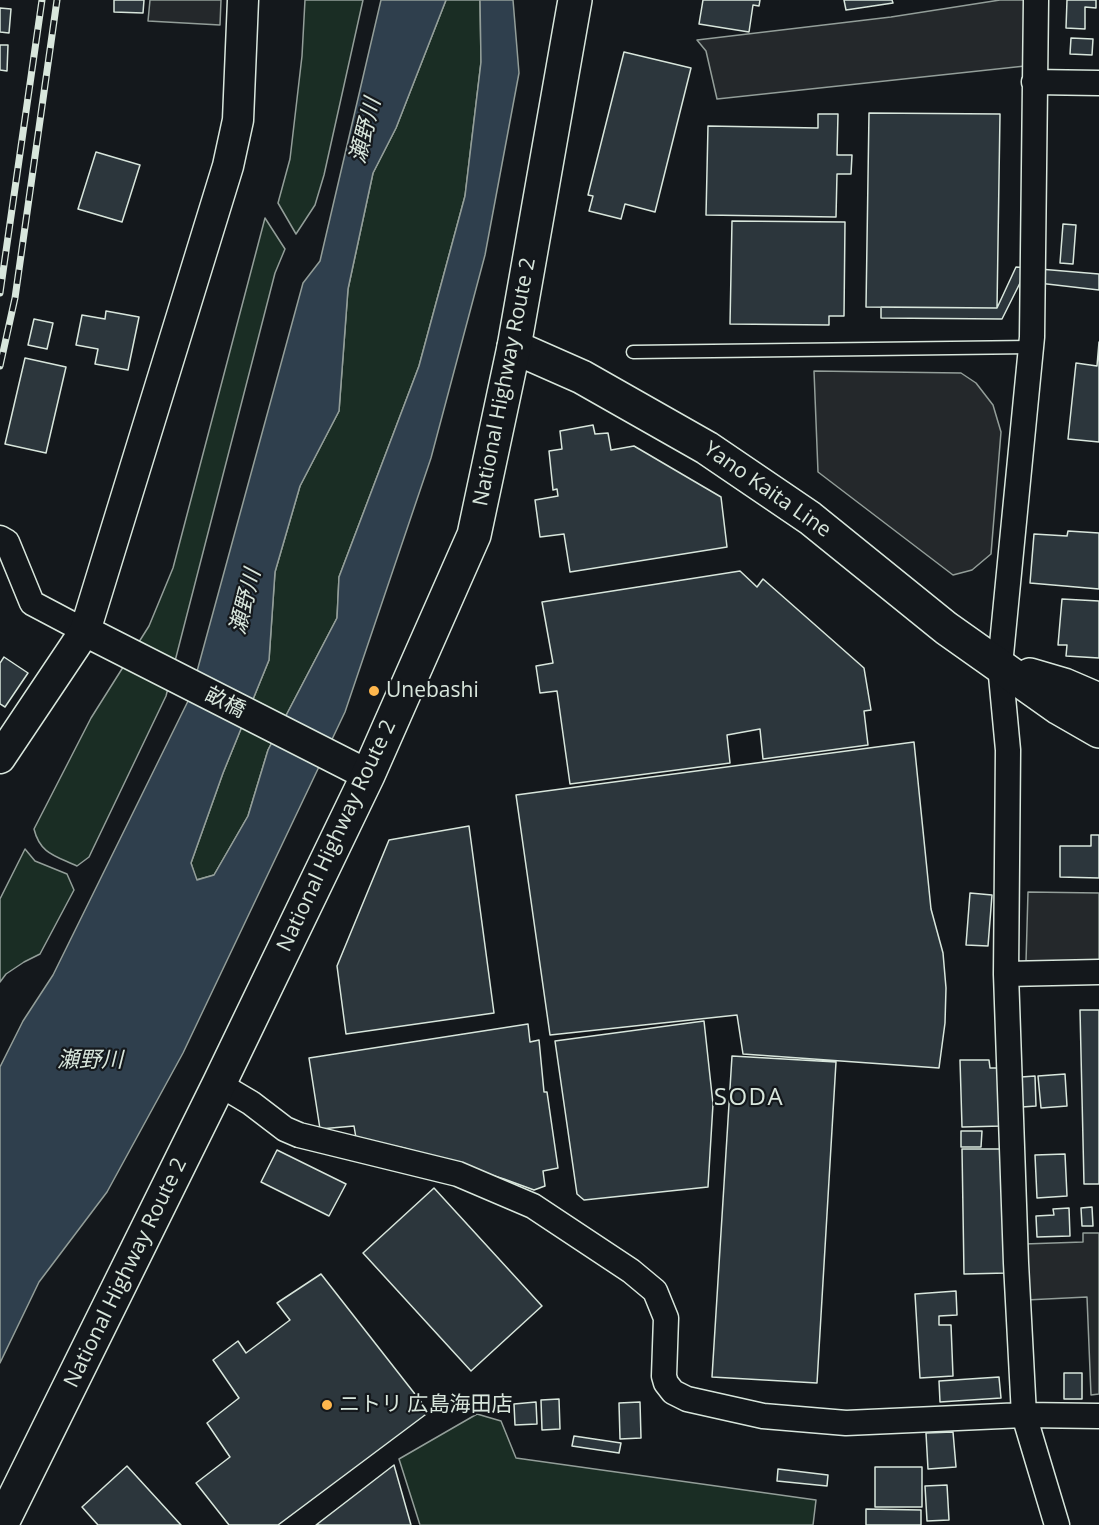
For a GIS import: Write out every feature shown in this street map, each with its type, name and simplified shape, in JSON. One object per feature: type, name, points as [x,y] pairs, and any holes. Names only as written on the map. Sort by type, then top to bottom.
[{"type":"main road","name":"National Highway Route 2","points":[[1,1525],[219,1084],[368,775],[474,535],[514,347],[575,0]]},
{"type":"main road","name":"Yano Kaita Line","points":[[514,347],[582,377],[707,448],[810,518],[946,628],[1059,708],[1099,731]]},
{"type":"main road","name":"Yano Kaita Line","points":[[1000,665],[1064,685],[1099,700]]},
{"type":"street","points":[[0,758],[85,631],[228,166],[237,120],[243,0]]},
{"type":"street","points":[[1036,0],[1031,347],[1000,665],[1008,750],[1006,974],[1024,1415],[1057,1525]]},
{"type":"street","points":[[1034,82],[1099,83]]},
{"type":"street","points":[[0,538],[7,542],[32,603],[85,631]]},
{"type":"street","name":"畝橋","points":[[85,631],[118,650],[368,775]]},
{"type":"street","points":[[1006,974],[1099,972]]},
{"type":"street","points":[[219,1084],[251,1103],[285,1129],[299,1135],[458,1173],[533,1206],[631,1271],[655,1291],[666,1318],[664,1376],[666,1383],[673,1392],[687,1399],[763,1416],[846,1423],[1024,1415],[1099,1416]]},
{"type":"lane","points":[[633,352],[1031,347]]},
{"type":"green space","points":[[305,0],[363,0],[324,175],[315,205],[296,234],[278,203],[290,159],[302,56]]},
{"type":"green space","points":[[446,0],[480,0],[481,62],[465,196],[419,366],[339,577],[337,618],[268,750],[248,816],[214,875],[196,880],[191,863],[223,773],[269,660],[275,572],[300,486],[339,411],[348,289],[373,173],[396,128]]},
{"type":"green space","points":[[265,218],[285,249],[275,273],[166,696],[89,857],[77,866],[45,849],[40,844],[34,829],[91,718],[149,626],[173,568]]},
{"type":"green space","points":[[25,849],[35,861],[67,874],[74,890],[40,954],[6,974],[0,982],[0,899]]},
{"type":"green space","points":[[477,1414],[501,1421],[516,1458],[816,1500],[813,1525],[420,1525],[399,1459]]},
{"type":"shaded area","points":[[150,0],[221,0],[220,25],[148,21]]},
{"type":"shaded area","points":[[1000,0],[1026,0],[1025,66],[717,99],[706,51],[697,40],[891,17]]},
{"type":"shaded area","points":[[814,371],[961,373],[976,383],[993,405],[1001,432],[991,554],[972,570],[953,575],[818,472]]},
{"type":"shaded area","points":[[1028,892],[1099,893],[1099,960],[1026,962]]},
{"type":"shaded area","points":[[1083,1233],[1099,1233],[1099,1394],[1091,1395],[1087,1297],[1026,1300],[1024,1244],[1083,1242]]},
{"type":"water","name":"瀬野川","points":[[381,0],[446,0],[396,128],[373,173],[348,289],[339,411],[300,486],[275,572],[269,660],[223,773],[191,863],[197,880],[214,875],[248,816],[268,750],[337,618],[339,577],[419,366],[465,196],[481,62],[480,0],[513,0],[519,73],[485,255],[431,458],[345,712],[183,1053],[107,1192],[39,1282],[0,1363],[0,1067],[23,1021],[53,975],[190,697],[303,283],[320,261]]},
{"type":"building","points":[[114,0],[144,0],[143,13],[114,12]]},
{"type":"building","points":[[703,0],[760,0],[759,6],[753,5],[749,32],[699,24]]},
{"type":"building","points":[[844,0],[892,0],[893,3],[846,10]]},
{"type":"building","points":[[1067,0],[1096,0],[1096,8],[1085,7],[1085,29],[1066,28]]},
{"type":"building","points":[[0,8],[11,9],[9,33],[0,32]]},
{"type":"building","points":[[1071,38],[1093,39],[1092,55],[1070,54]]},
{"type":"building","points":[[0,45],[8,45],[7,71],[0,70]]},
{"type":"building","points":[[624,52],[691,68],[655,212],[625,204],[621,219],[589,211],[593,196],[588,195]]},
{"type":"building","points":[[869,113],[1000,114],[997,308],[866,307]]},
{"type":"building","points":[[818,114],[838,114],[837,155],[852,155],[851,174],[837,174],[836,217],[706,215],[708,126],[818,128]]},
{"type":"building","points":[[96,152],[140,165],[122,222],[78,209]]},
{"type":"building","points":[[732,221],[845,222],[844,316],[829,316],[829,325],[730,324]]},
{"type":"building","points":[[1063,224],[1076,225],[1073,264],[1060,263]]},
{"type":"building","points":[[1016,267],[1099,274],[1099,290],[1021,281],[1002,319],[881,318],[881,307],[997,308]]},
{"type":"building","points":[[106,311],[139,317],[128,370],[95,364],[98,349],[76,345],[82,315],[105,319]]},
{"type":"building","points":[[34,319],[53,323],[47,349],[28,345]]},
{"type":"building","points":[[1099,342],[1099,442],[1068,439],[1076,363],[1097,366]]},
{"type":"building","points":[[25,358],[66,367],[46,453],[5,444]]},
{"type":"building","points":[[593,425],[595,434],[608,433],[611,450],[634,446],[721,497],[727,547],[570,572],[564,534],[540,537],[535,500],[558,496],[557,489],[553,490],[549,451],[562,449],[560,431]]},
{"type":"building","points":[[1068,531],[1099,533],[1099,589],[1030,583],[1034,534],[1067,536]]},
{"type":"building","points":[[740,571],[757,587],[763,579],[864,668],[871,710],[864,711],[868,745],[763,759],[760,729],[727,735],[730,763],[570,784],[557,691],[540,693],[536,666],[553,663],[542,602]]},
{"type":"building","points":[[1062,599],[1099,601],[1099,658],[1066,656],[1067,645],[1058,645]]},
{"type":"building","points":[[4,657],[28,673],[5,707],[0,704],[0,663]]},
{"type":"building","points":[[914,742],[931,909],[943,953],[946,988],[945,1023],[939,1068],[743,1054],[737,1015],[550,1035],[516,795]]},
{"type":"building","points":[[469,826],[494,1013],[346,1034],[337,966],[389,840]]},
{"type":"building","points":[[1091,835],[1099,835],[1099,878],[1060,877],[1060,846],[1091,846]]},
{"type":"building","points":[[970,893],[992,895],[988,946],[966,945]]},
{"type":"building","points":[[1080,1010],[1099,1010],[1099,1184],[1084,1184]]},
{"type":"building","points":[[704,1021],[713,1104],[708,1187],[584,1200],[577,1194],[555,1041]]},
{"type":"building","points":[[528,1024],[530,1042],[539,1040],[544,1092],[547,1092],[558,1168],[543,1171],[545,1186],[534,1190],[404,1148],[356,1138],[354,1126],[320,1129],[309,1058]]},
{"type":"building","points":[[732,1056],[836,1062],[817,1383],[712,1377]]},
{"type":"building","points":[[960,1060],[989,1060],[990,1068],[1001,1068],[1002,1126],[962,1127]]},
{"type":"building","points":[[1065,1074],[1067,1106],[1041,1108],[1038,1076]]},
{"type":"building","points":[[1035,1076],[1036,1106],[1022,1107],[1021,1077]]},
{"type":"building","points":[[961,1131],[982,1131],[981,1147],[961,1147]]},
{"type":"building","points":[[962,1149],[1005,1149],[1007,1273],[964,1274]]},
{"type":"building","points":[[277,1150],[346,1184],[329,1216],[261,1182]]},
{"type":"building","points":[[1065,1154],[1067,1196],[1037,1198],[1035,1155]]},
{"type":"building","points":[[434,1188],[542,1306],[471,1371],[363,1253]]},
{"type":"building","points":[[1092,1207],[1093,1226],[1082,1226],[1081,1208]]},
{"type":"building","points":[[1069,1208],[1070,1236],[1037,1237],[1036,1216],[1054,1215],[1053,1209]]},
{"type":"building","name":"ニトリ 広島海田店","points":[[321,1274],[429,1412],[278,1525],[229,1525],[196,1483],[230,1457],[207,1423],[239,1398],[213,1360],[238,1341],[246,1353],[290,1320],[277,1303]]},
{"type":"building","points":[[956,1291],[957,1315],[939,1316],[939,1325],[951,1325],[953,1376],[920,1378],[915,1294]]},
{"type":"building","points":[[1064,1373],[1082,1373],[1082,1399],[1064,1399]]},
{"type":"building","points":[[999,1377],[1001,1398],[940,1402],[939,1381]]},
{"type":"building","points":[[559,1399],[560,1429],[542,1430],[541,1400]]},
{"type":"building","points":[[536,1402],[537,1424],[515,1425],[514,1404]]},
{"type":"building","points":[[640,1402],[641,1438],[620,1439],[619,1403]]},
{"type":"building","points":[[953,1432],[956,1467],[928,1469],[926,1433]]},
{"type":"building","points":[[574,1436],[621,1443],[619,1453],[572,1446]]},
{"type":"building","points":[[394,1465],[411,1525],[316,1525]]},
{"type":"building","points":[[127,1466],[181,1525],[98,1525],[82,1507]]},
{"type":"building","points":[[875,1467],[922,1467],[922,1507],[875,1507]]},
{"type":"building","points":[[778,1469],[828,1475],[827,1486],[777,1481]]},
{"type":"building","points":[[947,1485],[949,1520],[927,1521],[925,1486]]},
{"type":"building","points":[[866,1509],[921,1510],[921,1525],[866,1525]]},
{"type":"railway","points":[[0,293],[42,0]]},
{"type":"railway","points":[[0,366],[15,298],[57,0]]},
{"type":"place","name":"Unebashi","points":[[374,691]]},
{"type":"place","name":"ニトリ 広島海田店","points":[[327,1405]]},
{"type":"district","name":"SODA","points":[[749,1098]]}]
